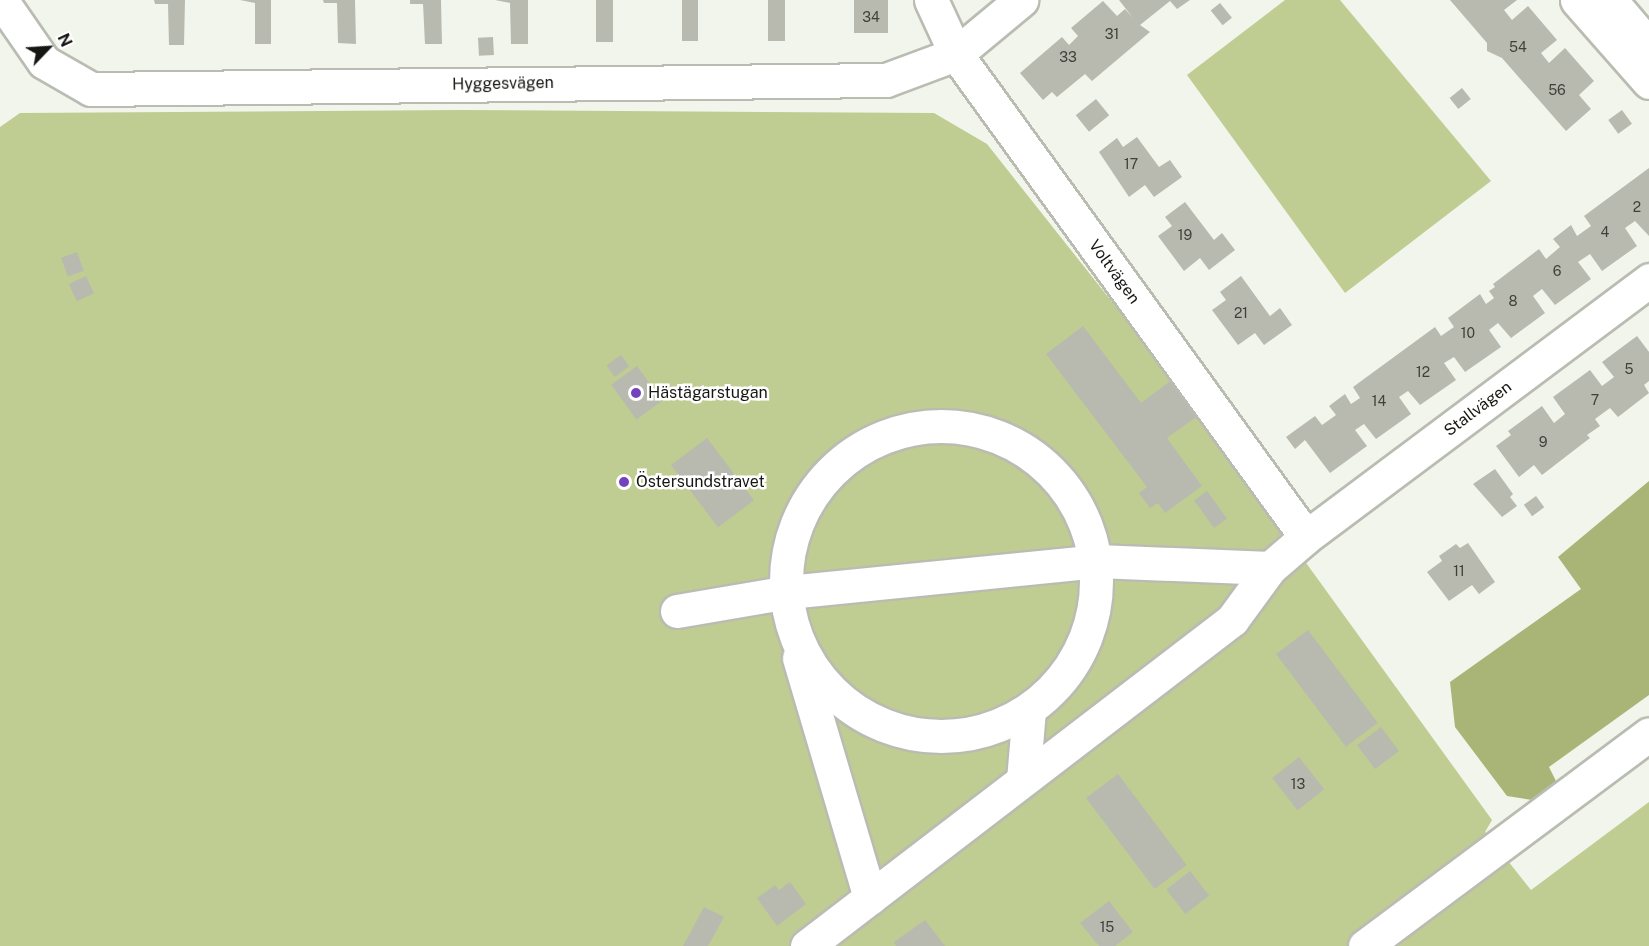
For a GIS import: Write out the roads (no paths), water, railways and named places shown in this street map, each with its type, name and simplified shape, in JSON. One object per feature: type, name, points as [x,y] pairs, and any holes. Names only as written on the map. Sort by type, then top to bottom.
[{"type":"street","name":"Hyggesvägen","points":[[1,0],[44,62],[91,89],[885,80],[956,54],[1021,0]]},
{"type":"street","name":"Voltvägen","points":[[931,0],[956,54],[1306,537]]},
{"type":"street","points":[[1577,0],[1649,82]]},
{"type":"street","points":[[1610,0],[1649,46]]},
{"type":"street","name":"Stallvägen","points":[[807,946],[1232,620],[1270,568],[1306,537],[1649,280]]},
{"type":"street","points":[[795,644],[833,691],[874,723],[926,737],[980,733],[1029,710],[1066,674],[1090,628],[1097,561],[1087,527],[1063,483],[1025,450],[980,429],[930,424],[881,436],[838,461],[806,500],[787,546],[788,592],[795,644],[870,898]]},
{"type":"street","points":[[677,611],[788,592],[1097,561],[1270,568]]},
{"type":"street","points":[[1023,780],[1029,710]]},
{"type":"street","points":[[1365,946],[1649,734]]},
{"type":"place","name":"Hästägarstugan","points":[[636,393]]},
{"type":"place","name":"Östersundstravet","points":[[624,482]]}]
